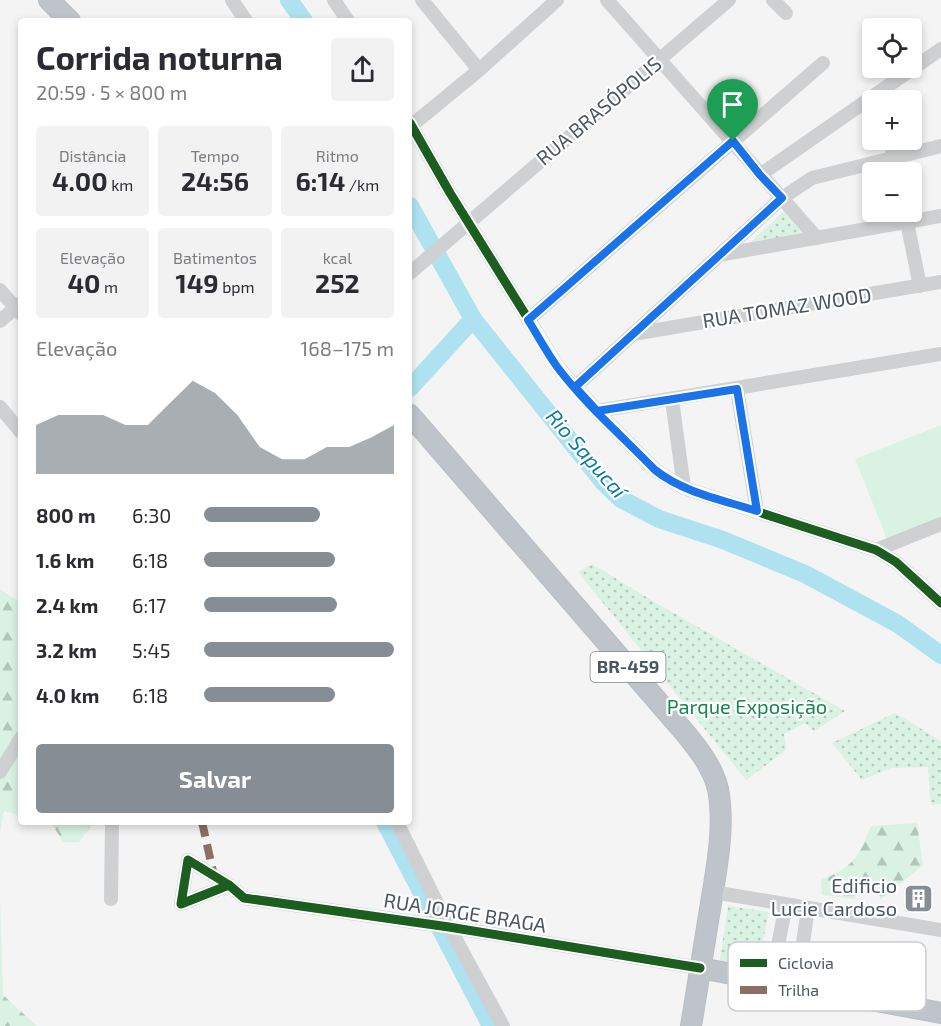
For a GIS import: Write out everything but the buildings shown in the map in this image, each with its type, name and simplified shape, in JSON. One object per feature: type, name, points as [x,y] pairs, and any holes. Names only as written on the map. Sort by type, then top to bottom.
[{"type":"highway","points":[[49,0],[67,18]]},
{"type":"highway","name":"BR-459","points":[[412,417],[701,754],[711,770],[720,806],[720,842],[691,1026]]},
{"type":"highway","name":"RUA JORGE BRAGA","points":[[700,968],[728,973]]},
{"type":"highway","name":"RUA JORGE BRAGA","points":[[926,1010],[941,1013]]},
{"type":"street","points":[[232,0],[244,18]]},
{"type":"street","points":[[334,0],[346,18]]},
{"type":"street","points":[[422,0],[479,70]]},
{"type":"street","points":[[607,0],[817,238]]},
{"type":"street","name":"RUA BRASÓPOLIS","points":[[412,271],[729,0]]},
{"type":"street","points":[[773,0],[786,13]]},
{"type":"street","points":[[412,122],[479,70],[547,3]]},
{"type":"street","points":[[890,90],[941,49]]},
{"type":"street","points":[[528,320],[823,63]]},
{"type":"street","points":[[760,175],[862,109]]},
{"type":"street","points":[[412,127],[558,367],[655,470],[684,488],[876,550],[896,562],[941,603]]},
{"type":"street","points":[[904,162],[941,146]]},
{"type":"street","points":[[575,387],[782,198],[812,178],[862,171]]},
{"type":"street","points":[[922,217],[941,216]]},
{"type":"street","points":[[723,254],[817,238],[886,222]]},
{"type":"street","points":[[908,222],[920,286]]},
{"type":"street","name":"RUA TOMAZ WOOD","points":[[633,334],[941,282]]},
{"type":"street","points":[[0,290],[18,307]]},
{"type":"street","points":[[0,321],[18,309]]},
{"type":"street","points":[[597,411],[941,354]]},
{"type":"street","points":[[737,389],[757,511]]},
{"type":"street","points":[[672,400],[684,488]]},
{"type":"street","points":[[0,407],[18,428]]},
{"type":"street","points":[[876,550],[941,524]]},
{"type":"street","points":[[0,772],[18,743]]},
{"type":"street","points":[[111,899],[112,825]]},
{"type":"street","points":[[398,825],[447,927],[502,1026]]},
{"type":"street","name":"RUA JORGE BRAGA","points":[[229,885],[244,898],[447,927],[700,968]]},
{"type":"street","points":[[713,892],[941,930]]},
{"type":"street","points":[[779,942],[786,905]]},
{"type":"street","points":[[803,942],[808,908]]},
{"type":"green space","points":[[785,210],[809,236],[745,247]]},
{"type":"green space","points":[[941,425],[941,518],[887,539],[855,459]]},
{"type":"green space","name":"Parque Exposição","points":[[592,564],[845,711],[814,731],[805,723],[784,734],[786,750],[746,780],[578,572]]},
{"type":"green space","points":[[0,589],[18,601],[18,815],[4,811],[0,832]]},
{"type":"green space","points":[[895,713],[941,741],[941,804],[931,805],[928,767],[891,768],[862,780],[832,743]]},
{"type":"green space","points":[[917,823],[923,865],[880,900],[879,886],[858,884],[855,899],[822,895],[821,880],[841,870],[854,860],[871,826]]},
{"type":"green space","points":[[53,825],[91,825],[79,842],[63,842]]},
{"type":"green space","points":[[0,896],[3,995],[37,1026],[0,1026]]},
{"type":"green space","points":[[728,906],[769,912],[763,942],[728,942],[728,966],[719,966]]},
{"type":"waterway","name":"Rio Sapucaí","points":[[289,0],[302,18]]},
{"type":"waterway","name":"Rio Sapucaí","points":[[412,210],[473,319],[604,483],[621,499],[659,519],[723,540],[805,574],[898,624],[941,655]]},
{"type":"waterway","points":[[412,386],[473,319]]},
{"type":"waterway","points":[[387,825],[491,1026]]},
{"type":"marked path","points":[[203,825],[214,876]]},
{"type":"cycle path","points":[[412,126],[450,193],[558,367],[655,470],[684,488],[876,550],[896,562],[941,603]]},
{"type":"cycle path","points":[[229,885],[181,904],[188,860],[229,885],[244,898],[449,927],[700,968]]},
{"type":"place","name":"Edificio Lucie Cardoso","points":[[918,898]]},
{"type":"route","points":[[733,141],[528,320],[558,367],[575,387],[597,411],[655,470],[684,488],[757,511],[737,389],[597,411],[575,387],[782,198],[733,141]]}]
